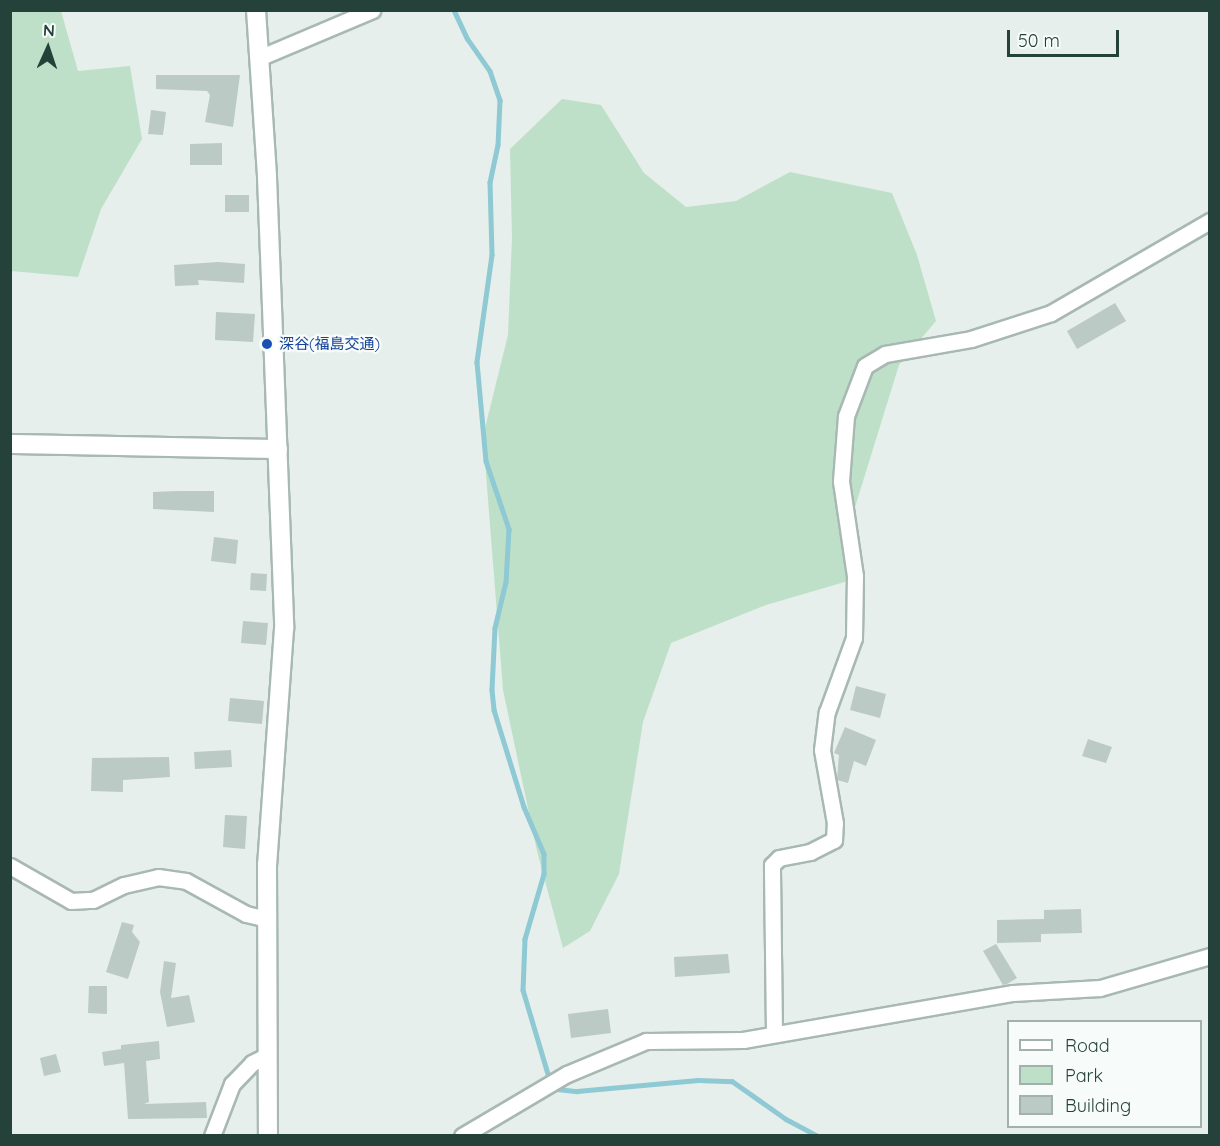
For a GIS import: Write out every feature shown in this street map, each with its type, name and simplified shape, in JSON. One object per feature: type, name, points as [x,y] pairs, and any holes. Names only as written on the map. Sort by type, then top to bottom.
[{"type":"street","points":[[256,10],[261,57],[284,629],[267,864],[268,1136]]},
{"type":"street","points":[[261,57],[372,10]]},
{"type":"street","points":[[774,1035],[772,865],[779,858],[810,852],[834,840],[835,823],[822,750],[827,712],[835,683],[849,657],[855,628],[855,576],[841,481],[846,416],[865,366],[885,354],[971,339],[1050,313],[1209,221]]},
{"type":"street","points":[[10,444],[278,449]]},
{"type":"street","points":[[10,866],[71,901],[93,900],[124,885],[158,878],[186,881],[246,914],[267,919]]},
{"type":"street","points":[[462,1136],[567,1074],[646,1041],[743,1040],[1013,993],[1100,988],[1209,956]]},
{"type":"street","points":[[212,1136],[232,1084],[252,1063],[268,1055]]},
{"type":"green space","points":[[10,11],[61,11],[78,71],[130,66],[142,139],[101,209],[78,277],[11,271]]},
{"type":"green space","points":[[562,99],[601,105],[644,173],[686,207],[736,201],[790,172],[892,193],[917,255],[936,321],[899,365],[851,520],[848,581],[766,605],[671,643],[643,722],[619,874],[590,931],[563,948],[537,851],[503,690],[483,436],[508,335],[512,237],[510,149]]},
{"type":"building","points":[[156,75],[240,75],[233,127],[205,122],[210,95],[207,91],[156,89]]},
{"type":"building","points":[[151,110],[166,112],[163,135],[148,134]]},
{"type":"building","points":[[222,143],[222,165],[190,165],[190,144]]},
{"type":"building","points":[[225,195],[249,195],[249,212],[225,212]]},
{"type":"building","points":[[218,262],[245,264],[244,283],[198,280],[199,285],[175,286],[174,265]]},
{"type":"building","points":[[1115,303],[1126,321],[1077,349],[1067,331]]},
{"type":"building","points":[[216,312],[255,314],[253,342],[215,340]]},
{"type":"building","points":[[214,491],[214,512],[153,509],[153,492]]},
{"type":"building","points":[[214,537],[238,540],[236,564],[211,561]]},
{"type":"building","points":[[251,573],[267,574],[266,591],[250,590]]},
{"type":"building","points":[[243,621],[268,623],[266,645],[241,643]]},
{"type":"building","points":[[856,686],[886,694],[880,718],[850,710]]},
{"type":"building","points":[[230,698],[264,701],[262,724],[228,721]]},
{"type":"building","points":[[845,727],[876,740],[866,766],[854,761],[848,783],[837,780],[839,755],[834,753]]},
{"type":"building","points":[[1088,739],[1112,747],[1106,763],[1082,756]]},
{"type":"building","points":[[231,750],[232,767],[195,769],[194,752]]},
{"type":"building","points":[[169,757],[170,777],[123,780],[123,792],[91,791],[92,758]]},
{"type":"building","points":[[225,815],[247,816],[245,849],[223,847]]},
{"type":"building","points":[[1081,909],[1082,933],[1041,934],[1041,942],[997,943],[997,920],[1044,919],[1044,910]]},
{"type":"building","points":[[122,922],[134,925],[132,932],[140,942],[128,979],[106,972]]},
{"type":"building","points":[[996,944],[1017,978],[1003,985],[983,951]]},
{"type":"building","points":[[728,954],[730,973],[675,977],[674,957]]},
{"type":"building","points":[[164,961],[176,963],[171,998],[189,995],[195,1022],[167,1027],[160,992]]},
{"type":"building","points":[[89,986],[107,986],[107,1014],[88,1013]]},
{"type":"building","points":[[608,1009],[611,1033],[571,1038],[568,1014]]},
{"type":"building","points":[[159,1041],[160,1059],[146,1061],[149,1102],[144,1104],[206,1102],[207,1118],[128,1119],[124,1063],[104,1066],[102,1052],[121,1049],[121,1045]]},
{"type":"building","points":[[56,1054],[61,1072],[44,1076],[40,1058]]},
{"type":"waterway","points":[[454,10],[467,38],[490,71],[500,100],[498,145],[490,182],[492,255],[477,362],[486,461],[509,529],[506,582],[495,628],[492,690],[494,710],[524,807],[544,854],[544,874],[525,939],[523,990],[549,1077],[557,1089],[577,1091],[698,1080],[732,1081],[786,1119],[818,1136]]},
{"type":"place","name":"深谷(福島交通)","points":[[267,344]]}]
